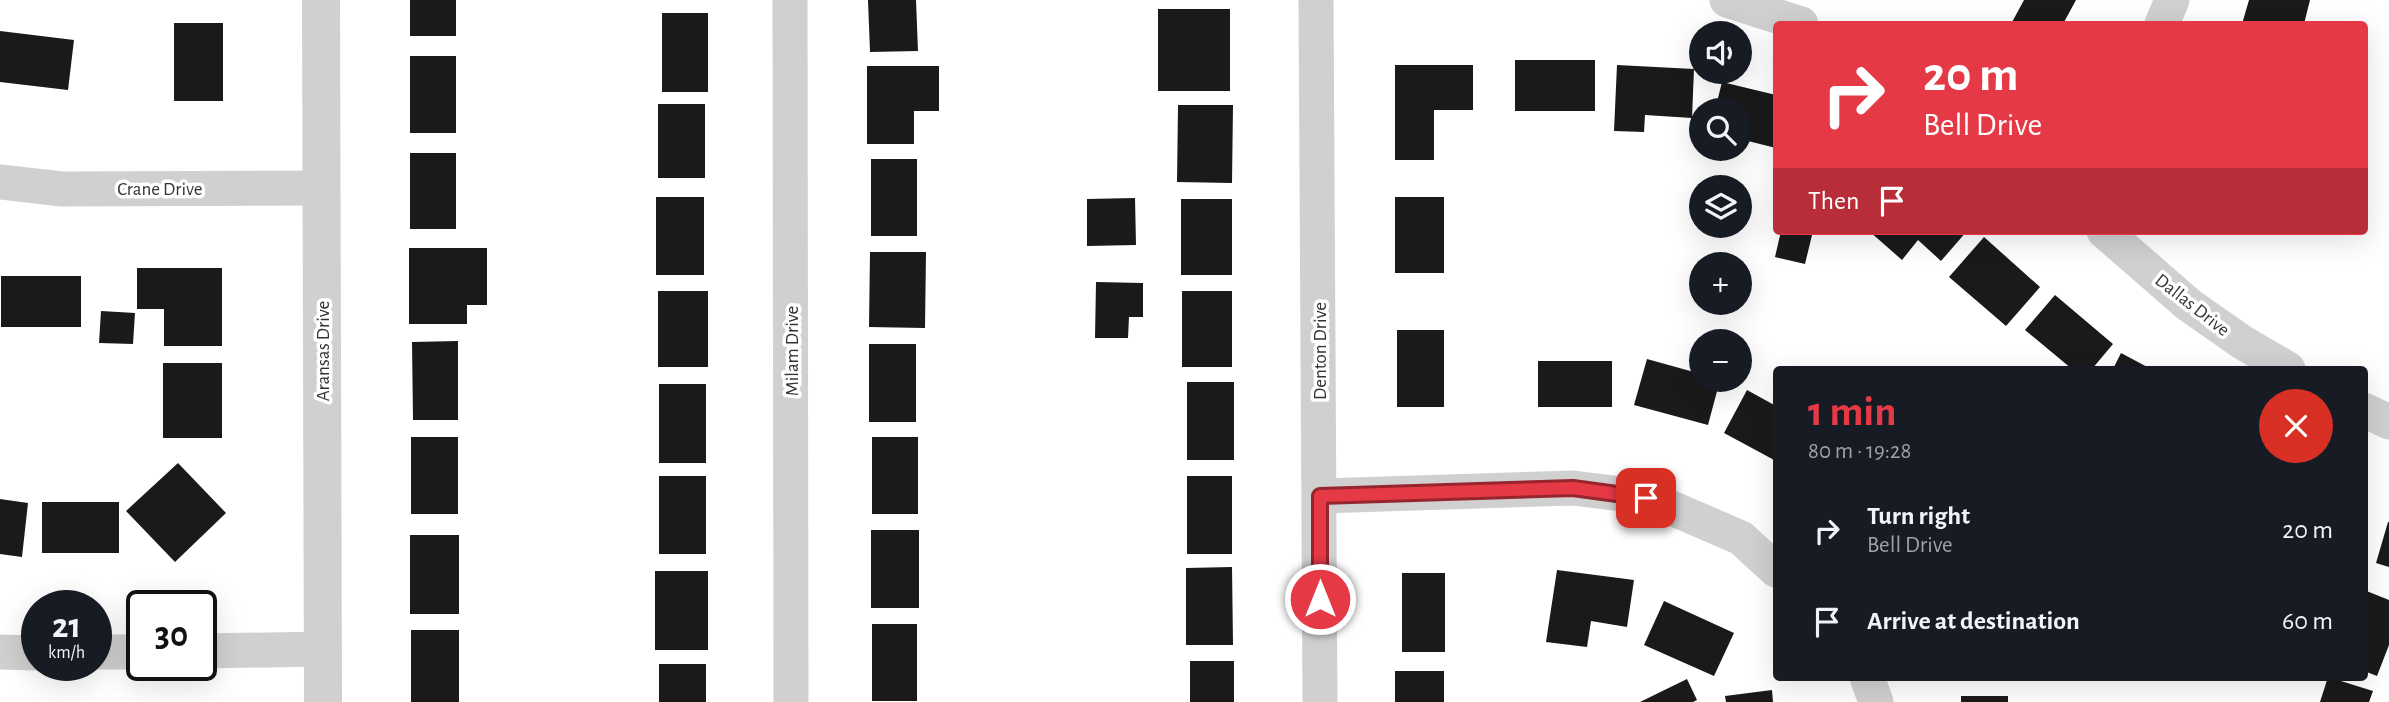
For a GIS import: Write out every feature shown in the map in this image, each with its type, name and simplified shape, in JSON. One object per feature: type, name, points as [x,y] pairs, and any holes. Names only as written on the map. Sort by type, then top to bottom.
[{"type":"street","name":"Aransas Drive","points":[[321,0],[323,702]]},
{"type":"street","name":"Milam Drive","points":[[790,0],[792,702]]},
{"type":"street","name":"Denton Drive","points":[[1316,0],[1320,702]]},
{"type":"street","points":[[2163,21],[2172,0]]},
{"type":"street","points":[[1730,1],[1792,21]]},
{"type":"street","name":"Crane Drive","points":[[0,182],[62,189],[321,187]]},
{"type":"street","name":"Dallas Drive","points":[[2109,235],[2189,305],[2242,342],[2283,366]]},
{"type":"street","points":[[2368,412],[2389,422]]},
{"type":"street","points":[[1320,496],[1573,488],[1646,498],[1741,538],[1773,567]]},
{"type":"street","points":[[217,650],[323,649]]},
{"type":"street","points":[[0,652],[21,653]]},
{"type":"street","points":[[1868,681],[1876,702]]},
{"type":"building","points":[[410,0],[456,0],[456,36],[410,36]]},
{"type":"building","points":[[868,0],[916,0],[918,51],[870,52]]},
{"type":"building","points":[[2024,0],[2076,0],[2065,21],[2013,21]]},
{"type":"building","points":[[2249,0],[2310,0],[2305,21],[2243,21]]},
{"type":"building","points":[[1158,9],[1230,9],[1230,91],[1158,91]]},
{"type":"building","points":[[662,13],[708,13],[708,92],[662,92]]},
{"type":"building","points":[[174,23],[223,23],[223,101],[174,101]]},
{"type":"building","points":[[0,31],[74,40],[68,90],[0,82]]},
{"type":"building","points":[[410,56],[456,56],[456,133],[410,133]]},
{"type":"building","points":[[1515,60],[1595,60],[1595,111],[1515,111]]},
{"type":"building","points":[[1395,65],[1473,65],[1473,110],[1434,110],[1434,160],[1395,160]]},
{"type":"building","points":[[1617,65],[1689,69],[1689,84],[1693,84],[1693,98],[1689,98],[1689,118],[1645,115],[1644,132],[1614,131]]},
{"type":"building","points":[[867,66],[939,66],[939,111],[914,111],[914,144],[867,144]]},
{"type":"building","points":[[1722,84],[1773,94],[1773,147],[1752,142],[1752,98],[1718,98]]},
{"type":"building","points":[[658,104],[705,104],[705,178],[658,178]]},
{"type":"building","points":[[1178,105],[1233,105],[1232,183],[1177,182]]},
{"type":"building","points":[[410,153],[456,153],[456,229],[410,229]]},
{"type":"building","points":[[871,159],[917,159],[917,236],[871,236]]},
{"type":"building","points":[[656,197],[704,197],[704,275],[656,275]]},
{"type":"building","points":[[1395,197],[1444,197],[1444,273],[1395,273]]},
{"type":"building","points":[[1135,198],[1136,245],[1087,246],[1087,199]]},
{"type":"building","points":[[1181,199],[1232,199],[1232,275],[1181,275]]},
{"type":"building","points":[[1780,235],[1812,235],[1805,264],[1775,257]]},
{"type":"building","points":[[1874,235],[1964,235],[1941,261],[1918,240],[1902,260]]},
{"type":"building","points":[[1984,237],[2040,287],[2006,326],[1949,277]]},
{"type":"building","points":[[409,248],[487,248],[487,305],[467,305],[467,324],[409,324]]},
{"type":"building","points":[[870,252],[926,252],[925,328],[869,327]]},
{"type":"building","points":[[137,268],[222,268],[222,346],[164,346],[164,309],[137,309]]},
{"type":"building","points":[[1,276],[81,276],[81,327],[1,327]]},
{"type":"building","points":[[1096,282],[1143,283],[1143,317],[1129,317],[1128,338],[1095,338]]},
{"type":"building","points":[[658,291],[708,291],[708,367],[658,367]]},
{"type":"building","points":[[1182,291],[1232,291],[1232,367],[1182,367]]},
{"type":"building","points":[[2055,295],[2113,344],[2095,366],[2068,366],[2025,330]]},
{"type":"building","points":[[101,311],[135,313],[133,344],[99,343]]},
{"type":"building","points":[[1397,330],[1444,330],[1444,407],[1397,407]]},
{"type":"building","points":[[458,341],[458,420],[413,420],[412,342]]},
{"type":"building","points":[[869,344],[916,344],[916,422],[869,422]]},
{"type":"building","points":[[2121,353],[2145,366],[2114,366]]},
{"type":"building","points":[[1647,359],[1689,371],[1689,392],[1717,392],[1708,425],[1634,405]]},
{"type":"building","points":[[1538,361],[1612,361],[1612,407],[1538,407]]},
{"type":"building","points":[[163,363],[222,363],[222,438],[163,438]]},
{"type":"building","points":[[1187,382],[1234,382],[1234,460],[1187,460]]},
{"type":"building","points":[[659,384],[706,384],[706,463],[659,463]]},
{"type":"building","points":[[1746,392],[1773,404],[1773,459],[1724,433]]},
{"type":"building","points":[[411,437],[458,437],[458,514],[411,514]]},
{"type":"building","points":[[872,437],[918,437],[918,514],[872,514]]},
{"type":"building","points":[[178,463],[226,513],[175,562],[126,511]]},
{"type":"building","points":[[659,476],[706,476],[706,554],[659,554]]},
{"type":"building","points":[[1187,476],[1232,476],[1232,554],[1187,554]]},
{"type":"building","points":[[0,499],[28,503],[22,557],[0,554]]},
{"type":"building","points":[[42,502],[119,502],[119,553],[42,553]]},
{"type":"building","points":[[2389,522],[2389,567],[2376,563]]},
{"type":"building","points":[[871,530],[919,530],[919,608],[871,608]]},
{"type":"building","points":[[410,535],[459,535],[459,614],[410,614]]},
{"type":"building","points":[[1232,567],[1233,645],[1186,645],[1186,568]]},
{"type":"building","points":[[1557,570],[1634,580],[1627,627],[1591,621],[1587,647],[1546,642]]},
{"type":"building","points":[[655,571],[708,571],[708,650],[655,650]]},
{"type":"building","points":[[1402,573],[1445,573],[1445,652],[1402,652]]},
{"type":"building","points":[[2368,592],[2389,600],[2389,645],[2377,676],[2368,673]]},
{"type":"building","points":[[1664,601],[1734,633],[1714,676],[1644,645]]},
{"type":"building","points":[[872,624],[917,624],[917,701],[872,701]]},
{"type":"building","points":[[411,630],[459,630],[459,702],[411,702]]},
{"type":"building","points":[[1190,661],[1234,661],[1234,702],[1190,702]]},
{"type":"building","points":[[659,664],[706,664],[706,702],[659,702]]},
{"type":"building","points":[[1395,671],[1444,671],[1444,702],[1395,702]]},
{"type":"building","points":[[1687,679],[1697,700],[1693,702],[1640,702]]},
{"type":"building","points":[[2327,681],[2341,681],[2373,691],[2369,702],[2320,702]]},
{"type":"building","points":[[1772,690],[1773,702],[1726,702],[1725,696]]},
{"type":"building","points":[[1961,696],[2008,696],[2008,702],[1961,702]]},
{"type":"route","points":[[1320,599],[1320,496],[1573,488],[1646,498]]}]
